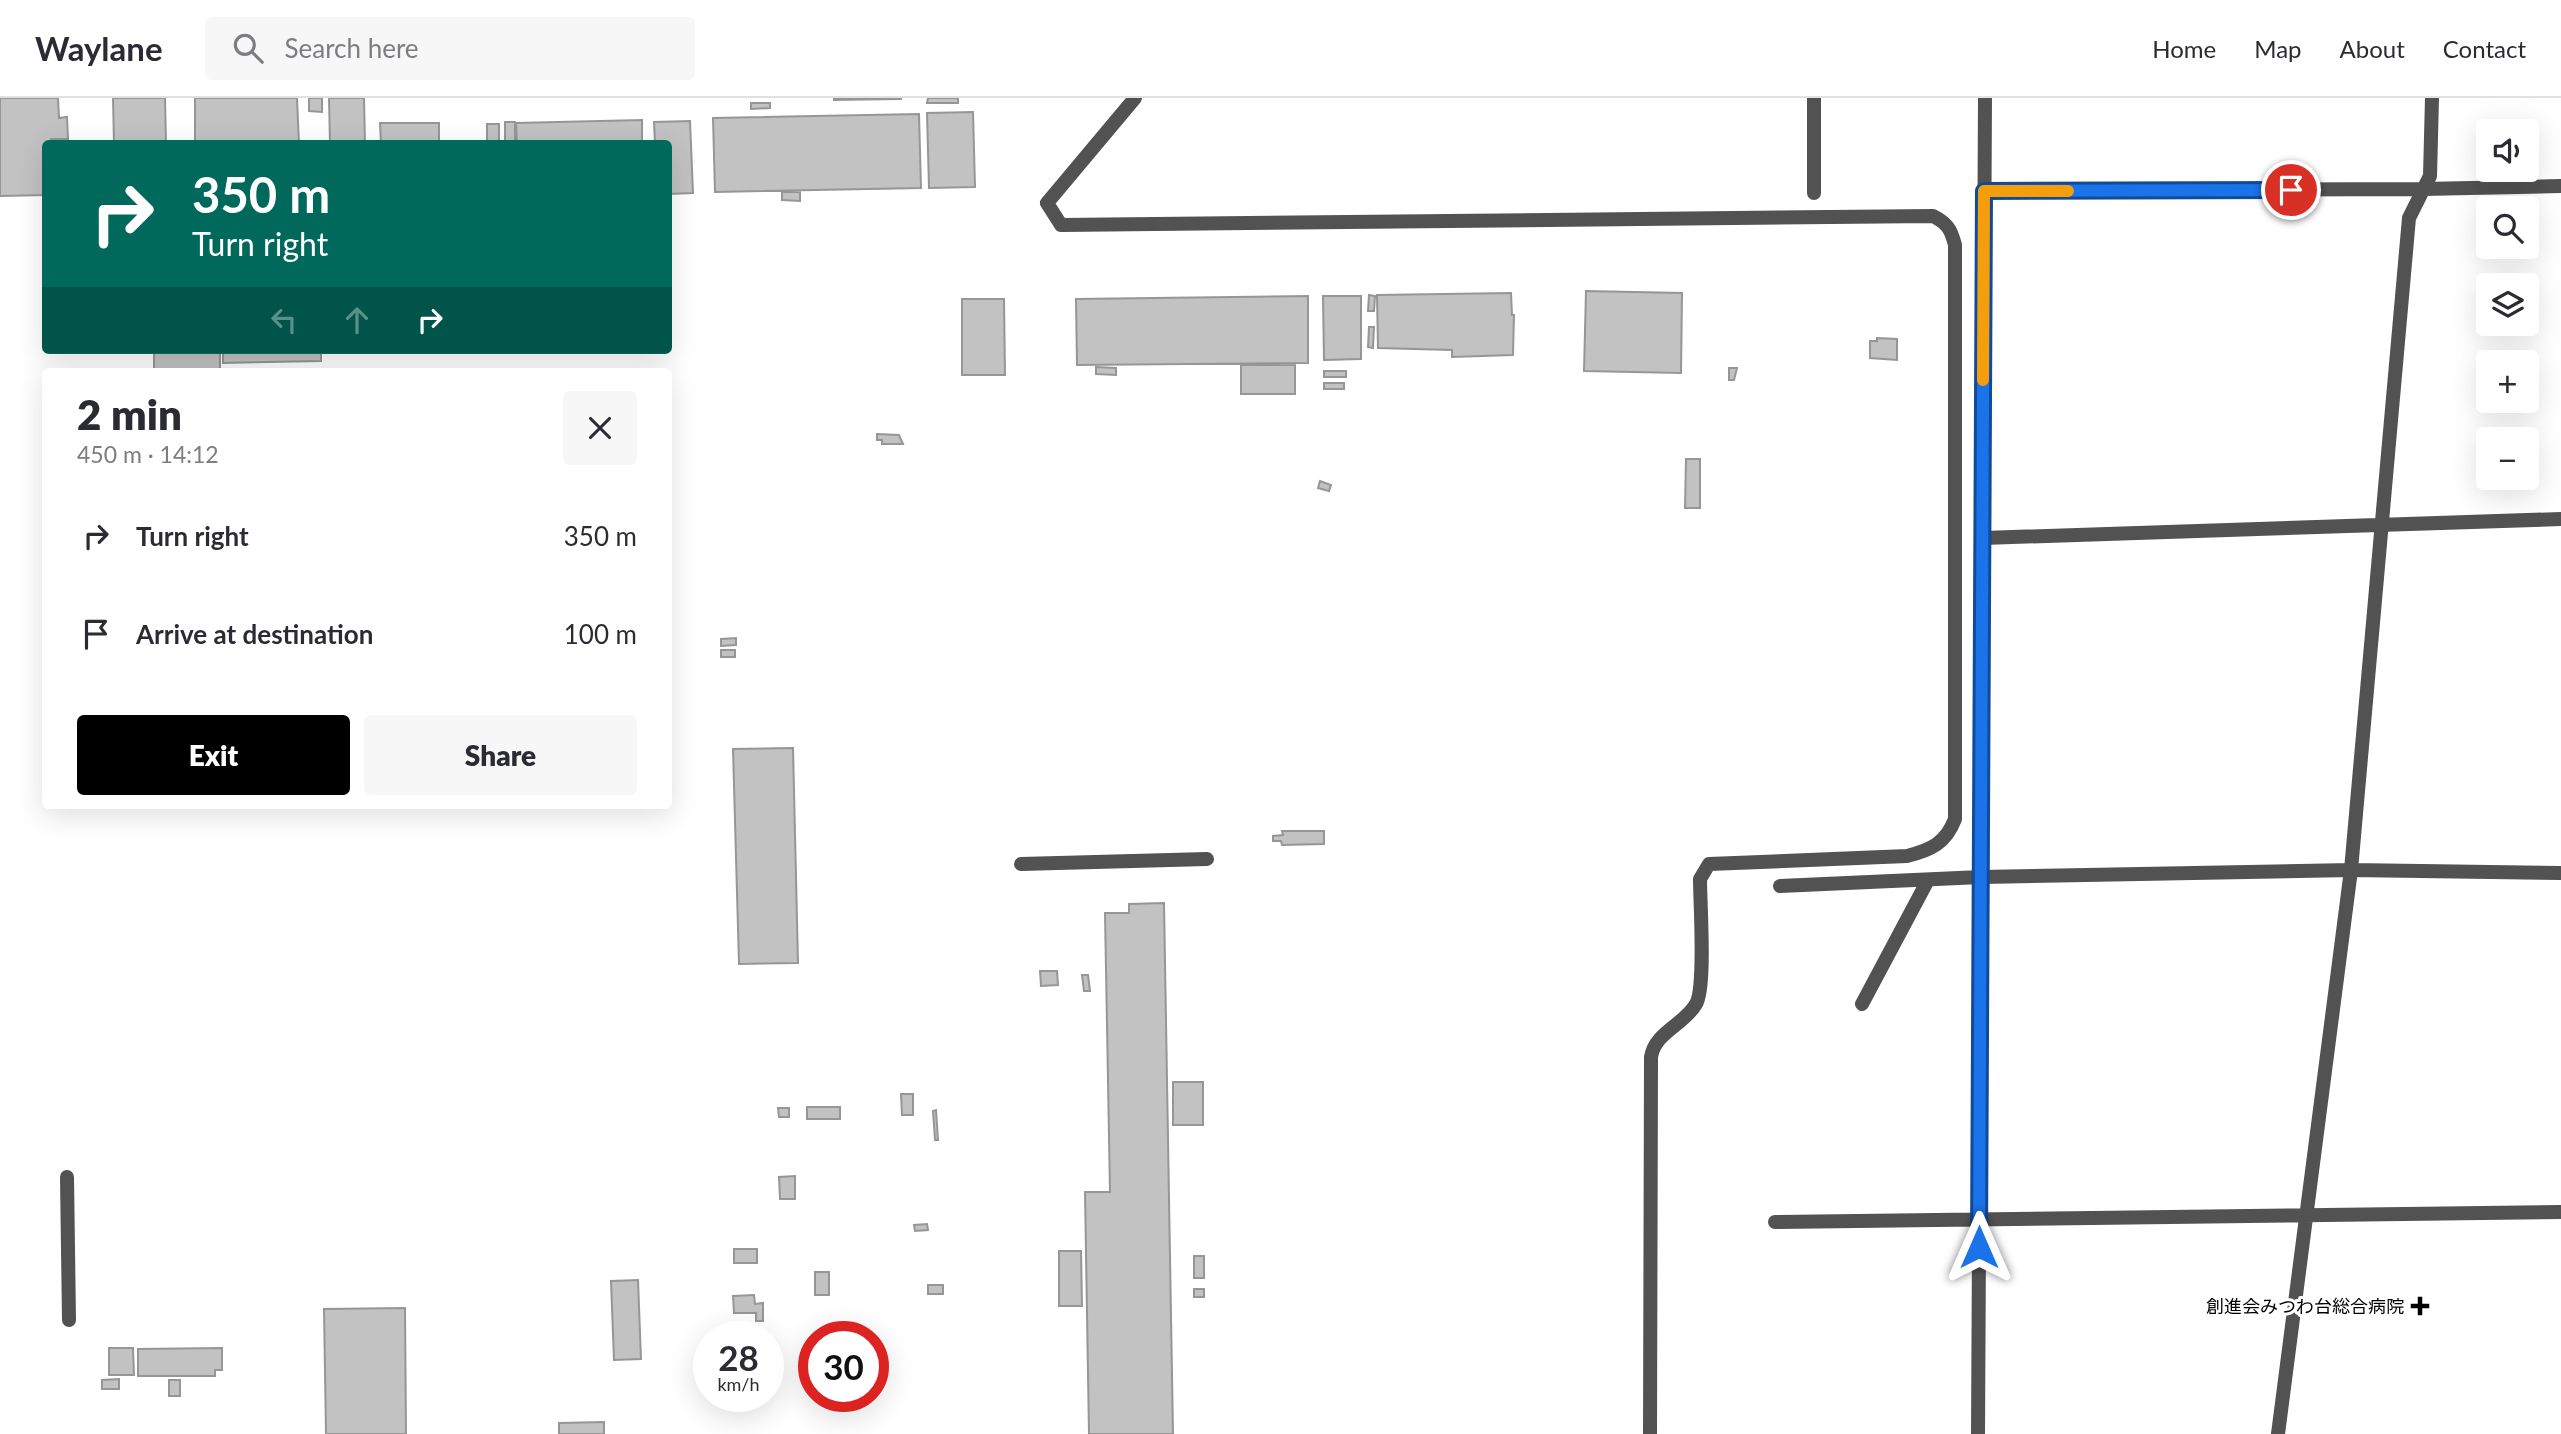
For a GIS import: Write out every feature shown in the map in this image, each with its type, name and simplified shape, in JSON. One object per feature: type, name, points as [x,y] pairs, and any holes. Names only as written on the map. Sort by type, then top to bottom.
[{"type":"street","points":[[1135,98],[1047,203],[1061,225],[1933,216],[1946,222],[1952,232],[1955,245],[1955,819],[1951,830],[1937,846],[1907,856],[1709,864],[1703,872],[1700,879],[1701,992],[1689,1014],[1657,1041],[1652,1048],[1651,1057],[1650,1434]]},
{"type":"street","points":[[1814,98],[1814,193]]},
{"type":"street","points":[[1978,1434],[1985,98]]},
{"type":"street","points":[[2278,1434],[2351,870],[2409,218],[2430,176],[2432,98]]},
{"type":"street","points":[[1984,191],[2561,186]]},
{"type":"street","points":[[1983,538],[2561,519]]},
{"type":"street","points":[[1021,864],[1207,859]]},
{"type":"street","points":[[1780,886],[1981,877],[2351,870],[2561,873]]},
{"type":"street","points":[[1862,1004],[1928,880]]},
{"type":"street","points":[[67,1177],[69,1320]]},
{"type":"street","points":[[1775,1222],[2561,1212]]},
{"type":"building","points":[[0,98],[58,98],[59,118],[67,117],[68,139],[42,140],[42,195],[0,196]]},
{"type":"building","points":[[113,98],[165,98],[166,140],[114,140]]},
{"type":"building","points":[[195,98],[297,98],[299,140],[195,140]]},
{"type":"building","points":[[309,98],[322,98],[322,112],[309,111]]},
{"type":"building","points":[[329,98],[364,98],[365,140],[330,140]]},
{"type":"building","points":[[901,98],[901,99],[834,100]]},
{"type":"building","points":[[928,98],[958,98],[958,103],[927,103]]},
{"type":"building","points":[[751,103],[770,103],[770,108],[751,109]]},
{"type":"building","points":[[973,112],[975,187],[929,188],[927,113]]},
{"type":"building","points":[[919,114],[921,188],[715,192],[713,118]]},
{"type":"building","points":[[642,120],[642,140],[517,140],[516,123]]},
{"type":"building","points":[[690,121],[693,193],[672,194],[672,140],[655,140],[654,122]]},
{"type":"building","points":[[505,122],[515,122],[515,140],[505,140]]},
{"type":"building","points":[[380,123],[439,123],[439,140],[381,140]]},
{"type":"building","points":[[487,124],[499,124],[499,140],[487,140]]},
{"type":"building","points":[[782,192],[800,192],[800,201],[782,200]]},
{"type":"building","points":[[1586,291],[1682,293],[1681,373],[1584,371]]},
{"type":"building","points":[[1511,293],[1514,315],[1513,355],[1452,357],[1452,350],[1378,348],[1377,295]]},
{"type":"building","points":[[1369,295],[1375,296],[1374,311],[1368,311]]},
{"type":"building","points":[[1308,296],[1308,363],[1077,365],[1076,299]]},
{"type":"building","points":[[1323,296],[1361,296],[1361,359],[1324,360]]},
{"type":"building","points":[[962,299],[1004,299],[1005,375],[962,375]]},
{"type":"building","points":[[1369,327],[1374,327],[1373,348],[1368,347]]},
{"type":"building","points":[[1877,338],[1897,339],[1897,360],[1870,358],[1870,341],[1877,341]]},
{"type":"building","points":[[154,354],[220,354],[220,368],[154,368]]},
{"type":"building","points":[[223,354],[321,354],[321,361],[223,363]]},
{"type":"building","points":[[1241,365],[1295,365],[1295,394],[1241,394]]},
{"type":"building","points":[[1096,367],[1116,368],[1116,375],[1096,374]]},
{"type":"building","points":[[1729,368],[1737,368],[1734,380],[1729,380]]},
{"type":"building","points":[[1324,371],[1346,371],[1346,377],[1324,377]]},
{"type":"building","points":[[1324,383],[1344,383],[1344,389],[1324,389]]},
{"type":"building","points":[[877,434],[899,435],[903,444],[882,444],[882,440],[877,440]]},
{"type":"building","points":[[1686,459],[1700,459],[1700,508],[1685,508]]},
{"type":"building","points":[[1320,481],[1331,485],[1329,491],[1318,488]]},
{"type":"building","points":[[736,638],[736,645],[721,646],[721,639]]},
{"type":"building","points":[[721,650],[735,650],[735,657],[721,657]]},
{"type":"building","points":[[793,748],[798,963],[739,964],[733,749]]},
{"type":"building","points":[[1282,831],[1324,831],[1324,844],[1282,845],[1281,841],[1273,841],[1273,836],[1283,835]]},
{"type":"building","points":[[1164,903],[1173,1434],[1089,1434],[1085,1192],[1110,1192],[1105,913],[1129,913],[1129,904]]},
{"type":"building","points":[[1040,971],[1057,971],[1058,985],[1041,986]]},
{"type":"building","points":[[1082,975],[1088,975],[1090,991],[1084,991]]},
{"type":"building","points":[[1173,1082],[1203,1082],[1203,1125],[1173,1125]]},
{"type":"building","points":[[901,1094],[913,1094],[913,1115],[902,1115]]},
{"type":"building","points":[[807,1107],[840,1107],[840,1119],[807,1119]]},
{"type":"building","points":[[778,1108],[789,1108],[789,1117],[779,1117]]},
{"type":"building","points":[[936,1110],[938,1140],[935,1140],[933,1111]]},
{"type":"building","points":[[795,1176],[795,1199],[780,1199],[779,1177]]},
{"type":"building","points":[[927,1224],[928,1230],[915,1231],[914,1225]]},
{"type":"building","points":[[734,1249],[757,1249],[757,1263],[734,1263]]},
{"type":"building","points":[[1059,1251],[1081,1251],[1082,1306],[1059,1306]]},
{"type":"building","points":[[1194,1256],[1204,1256],[1204,1278],[1194,1278]]},
{"type":"building","points":[[815,1272],[829,1272],[829,1295],[815,1295]]},
{"type":"building","points":[[638,1280],[641,1359],[614,1360],[611,1281]]},
{"type":"building","points":[[928,1285],[943,1285],[943,1294],[928,1294]]},
{"type":"building","points":[[1194,1289],[1204,1289],[1204,1297],[1194,1297]]},
{"type":"building","points":[[754,1295],[755,1304],[763,1303],[763,1321],[756,1321],[756,1313],[734,1313],[733,1296]]},
{"type":"building","points":[[405,1308],[406,1434],[326,1434],[324,1309]]},
{"type":"building","points":[[109,1348],[133,1348],[134,1375],[109,1375]]},
{"type":"building","points":[[222,1348],[222,1370],[215,1370],[215,1376],[138,1376],[138,1349]]},
{"type":"building","points":[[119,1379],[119,1389],[102,1389],[102,1380]]},
{"type":"building","points":[[169,1380],[180,1380],[180,1396],[169,1396]]},
{"type":"building","points":[[604,1422],[604,1434],[559,1434],[559,1423]]},
{"type":"slow traffic","points":[[1983,380],[1984,191],[2068,191]]},
{"type":"place","name":"創進会みつわ台総合病院","points":[[2420,1306]]},
{"type":"route","points":[[1979,1247],[1984,191],[2291,190]]}]
